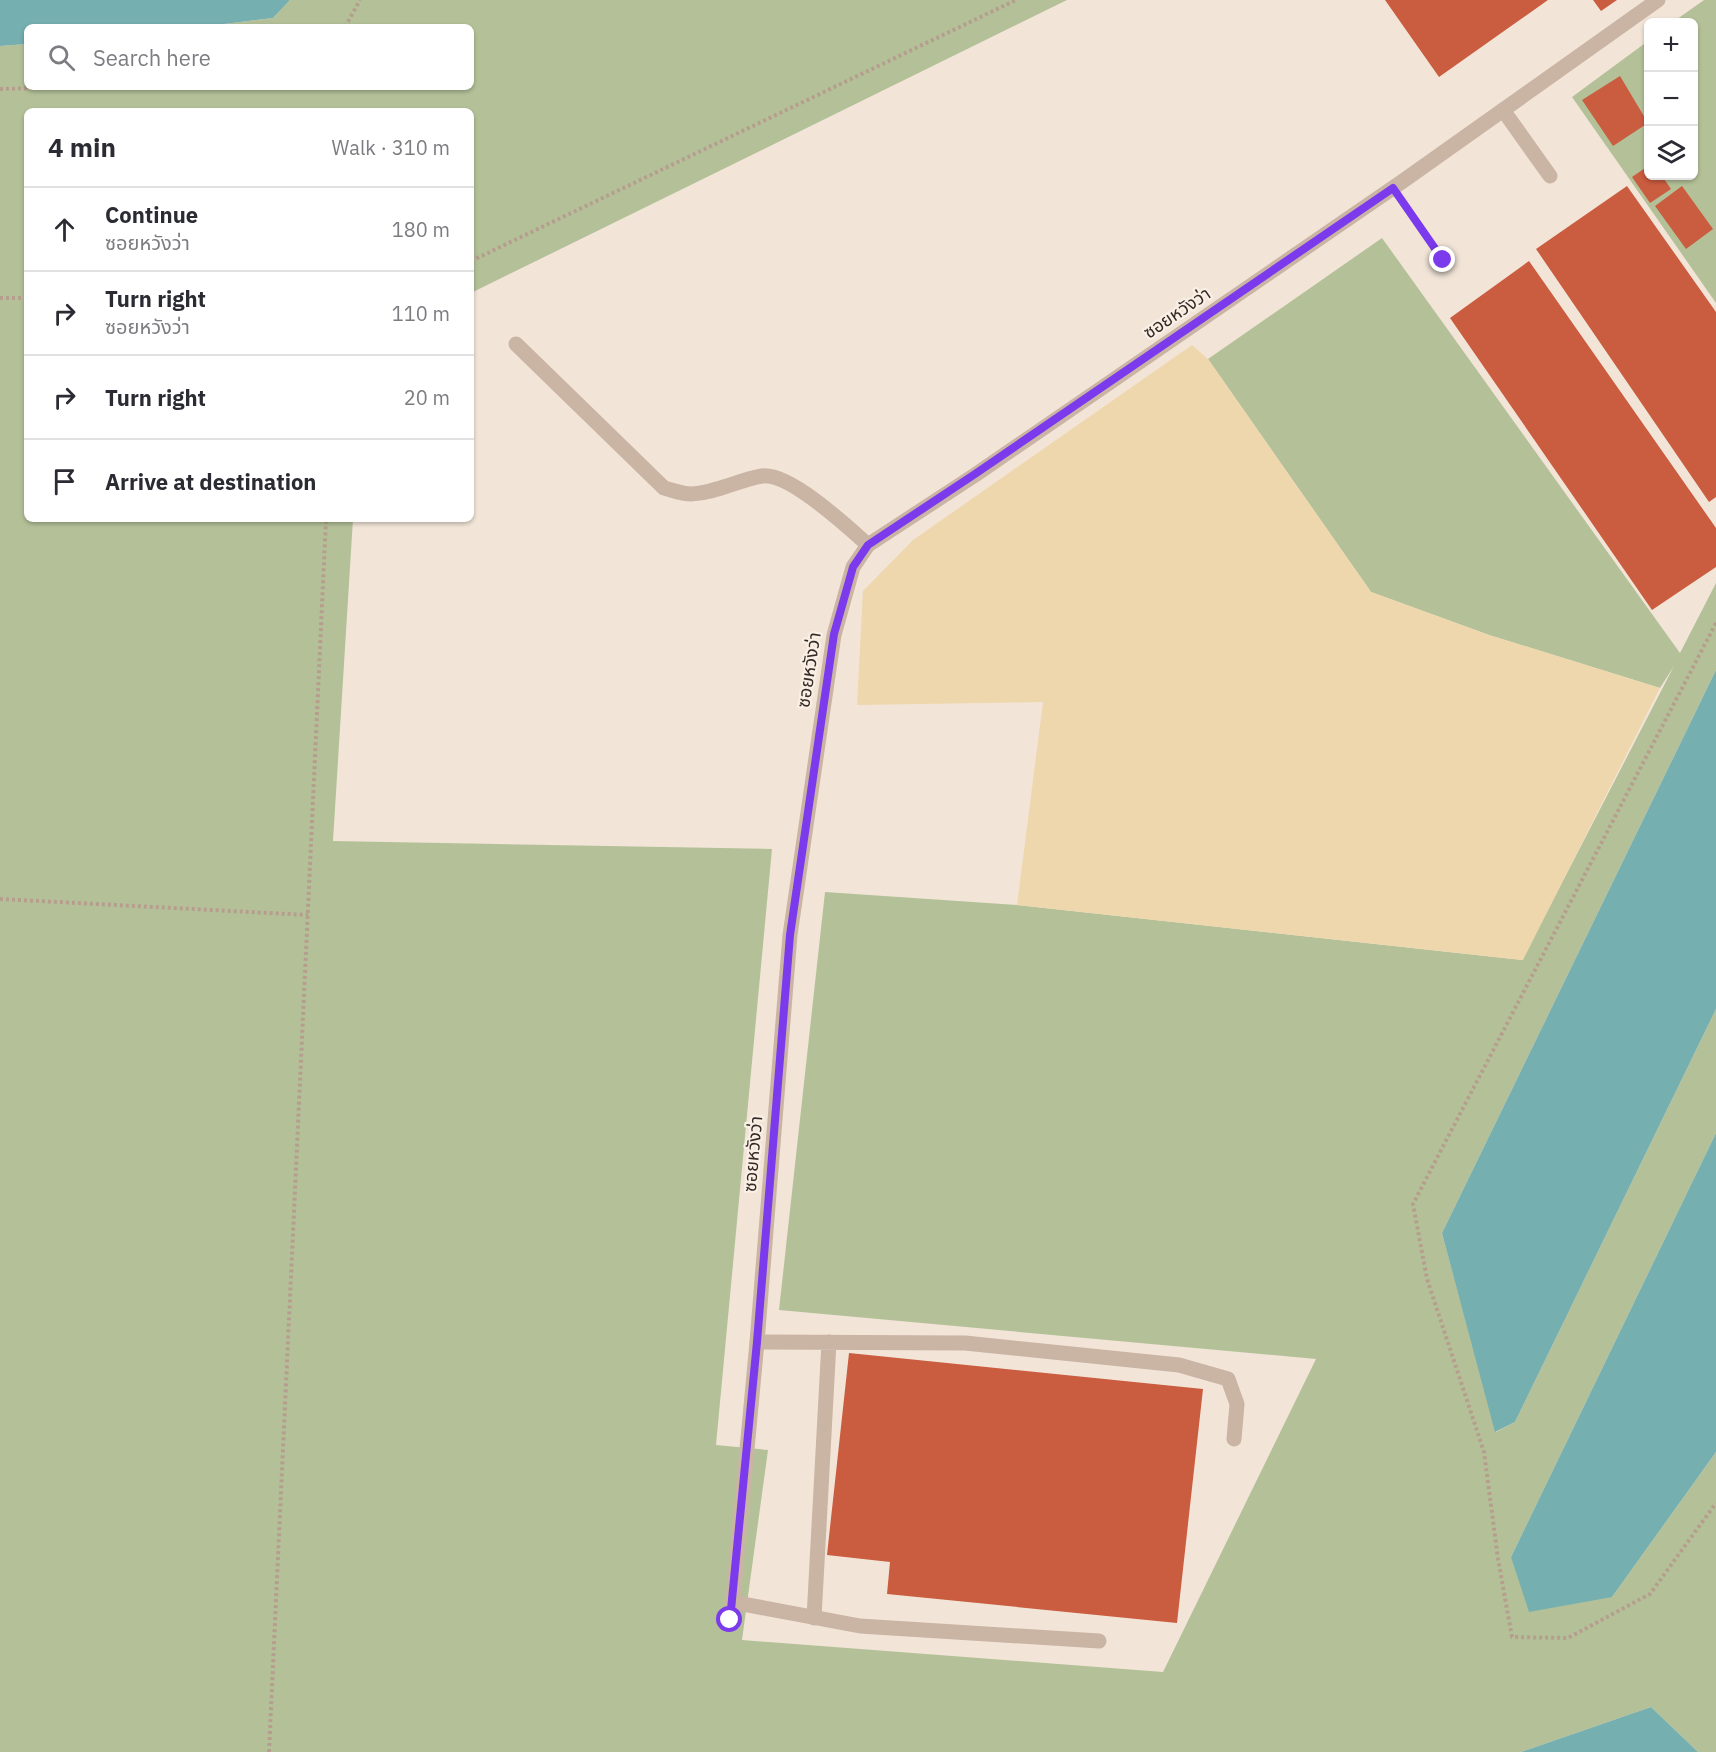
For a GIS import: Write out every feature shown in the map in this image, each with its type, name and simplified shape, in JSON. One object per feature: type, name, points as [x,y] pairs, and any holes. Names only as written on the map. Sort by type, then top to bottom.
[{"type":"street","name":"ซอยหวังว่า","points":[[730,1620],[757,1342],[790,935],[834,634],[853,567],[868,545],[985,468],[1393,188],[1658,0]]},
{"type":"street","points":[[1503,110],[1550,176]]},
{"type":"street","points":[[516,344],[664,488],[689,494],[712,491],[765,475],[782,480],[819,502],[868,545]]},
{"type":"street","points":[[757,1342],[965,1343],[1179,1365],[1228,1379],[1237,1404],[1234,1439]]},
{"type":"street","points":[[813,1618],[830,1342]]},
{"type":"street","points":[[732,1602],[860,1626],[1099,1641]]},
{"type":"path","points":[[347,24],[360,0]]},
{"type":"path","points":[[474,260],[1016,0]]},
{"type":"path","points":[[0,89],[24,88]]},
{"type":"path","points":[[1393,188],[1443,260]]},
{"type":"path","points":[[0,298],[24,298]]},
{"type":"path","points":[[269,1752],[326,522]]},
{"type":"path","points":[[1716,623],[1413,1204],[1427,1279],[1484,1452],[1498,1559],[1512,1637],[1568,1638],[1650,1594],[1716,1503]]},
{"type":"path","points":[[0,899],[308,915]]},
{"type":"green space","points":[[290,0],[1067,0],[474,292],[474,108],[24,108],[24,522],[353,522],[333,841],[772,849],[716,1445],[768,1450],[742,1640],[1163,1672],[1316,1359],[779,1310],[825,892],[1017,905],[1522,960],[1674,666],[1660,688],[1489,635],[1371,592],[1208,359],[1382,238],[1680,653],[1716,583],[1716,670],[1442,1233],[1496,1432],[1515,1422],[1716,1009],[1716,1133],[1511,1557],[1612,1597],[1716,1452],[1716,1752],[1698,1752],[1651,1707],[1521,1752],[0,1752],[0,46],[24,44],[24,90],[474,90],[474,24],[224,24],[273,18]]},
{"type":"green space","points":[[1704,0],[1716,0],[1716,303],[1572,97],[1644,44],[1644,180],[1698,180],[1698,18],[1679,18]]},
{"type":"sand","points":[[1192,345],[1208,359],[1371,592],[1489,635],[1660,688],[1523,960],[1017,905],[1043,702],[857,705],[863,591],[913,540]]},
{"type":"water","points":[[0,0],[290,0],[273,18],[224,24],[24,24],[24,44],[0,46]]},
{"type":"water","points":[[1716,670],[1716,1009],[1515,1422],[1495,1432],[1442,1233]]},
{"type":"water","points":[[1716,1133],[1716,1452],[1612,1597],[1529,1612],[1511,1557]]},
{"type":"water","points":[[1651,1707],[1698,1752],[1521,1752]]},
{"type":"building","points":[[1385,0],[1548,0],[1439,77]]},
{"type":"building","points":[[1593,0],[1617,0],[1601,11]]},
{"type":"building","points":[[1620,76],[1644,116],[1644,126],[1613,146],[1582,100]]},
{"type":"building","points":[[1644,169],[1644,180],[1665,180],[1671,189],[1650,203],[1632,177]]},
{"type":"building","points":[[1627,186],[1716,312],[1716,497],[1709,502],[1536,249]]},
{"type":"building","points":[[1682,186],[1713,229],[1686,249],[1655,206]]},
{"type":"building","points":[[1529,261],[1716,528],[1716,567],[1652,610],[1450,318]]},
{"type":"building","points":[[849,1353],[1203,1389],[1177,1623],[887,1594],[890,1562],[827,1555]]},
{"type":"route","points":[[730,1620],[757,1342],[790,935],[834,634],[853,567],[868,545],[1393,188],[1443,260]]}]
